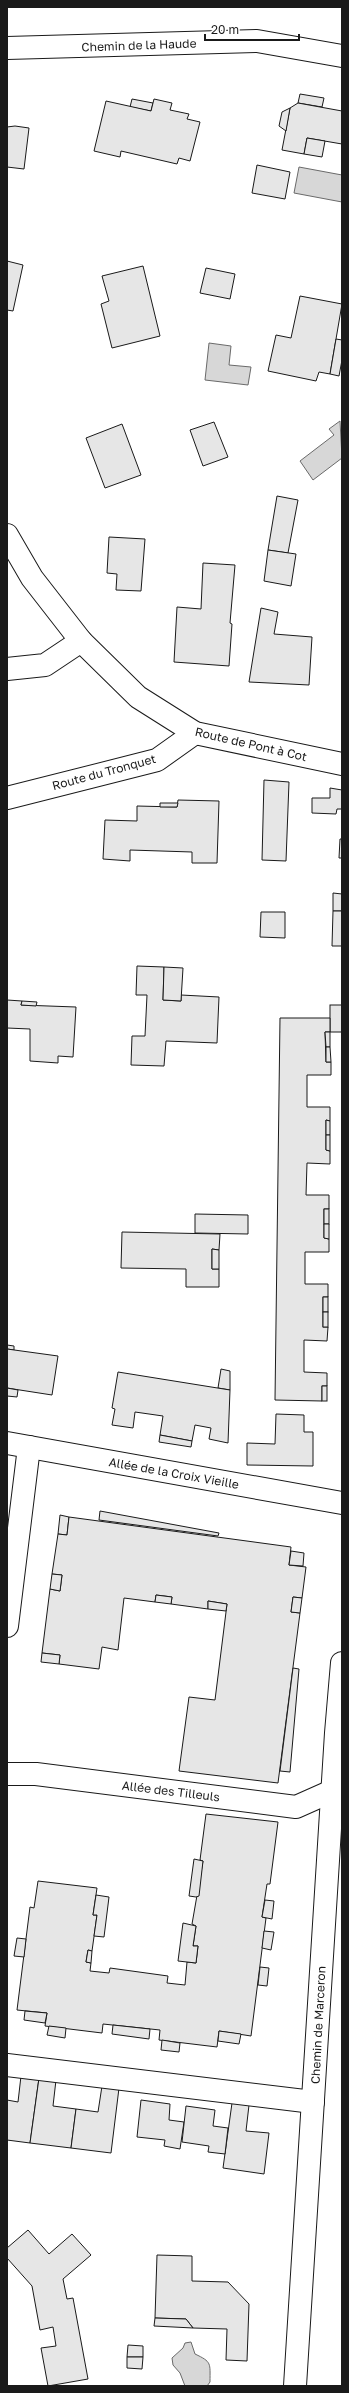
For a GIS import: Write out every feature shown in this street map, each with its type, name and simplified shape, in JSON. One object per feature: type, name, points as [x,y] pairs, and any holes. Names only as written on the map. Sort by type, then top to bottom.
[{"type":"street","name":"Chemin de la Haude","points":[[7,48],[256,41],[342,56]]},
{"type":"street","name":"Route de Pont à Cot","points":[[7,535],[32,578],[81,641],[138,697],[194,733],[342,764]]},
{"type":"street","points":[[7,669],[45,665],[81,641]]},
{"type":"street","name":"Route du Tronquet","points":[[7,798],[157,760],[194,733]]},
{"type":"street","name":"Allée de la Croix Vieille","points":[[7,1443],[342,1503]]},
{"type":"street","points":[[7,1626],[29,1447]]},
{"type":"street","name":"Chemin de Marceron","points":[[296,2386],[332,1791],[342,1663]]},
{"type":"street","name":"Allée des Tilleuls","points":[[7,1774],[36,1774],[296,1807],[332,1791]]},
{"type":"street","points":[[7,2065],[313,2102]]},
{"type":"shaded area","points":[[299,167],[342,175],[342,202],[294,193]]},
{"type":"shaded area","points":[[209,343],[231,346],[229,365],[251,367],[248,385],[205,380]]},
{"type":"shaded area","points":[[340,421],[342,458],[313,480],[300,461],[334,435],[329,429]]},
{"type":"shaded area","points":[[191,2342],[195,2354],[205,2359],[209,2364],[210,2382],[207,2386],[185,2386],[180,2373],[173,2365],[172,2358],[183,2348],[185,2343]]},
{"type":"building","points":[[300,94],[324,98],[322,107],[298,103]]},
{"type":"building","points":[[132,99],[153,103],[151,111],[130,107]]},
{"type":"building","points":[[154,99],[172,103],[170,110],[189,114],[187,119],[200,122],[190,161],[179,158],[177,164],[121,151],[120,157],[94,151],[106,101],[151,111]]},
{"type":"building","points":[[298,103],[342,111],[342,144],[307,138],[304,154],[282,150],[290,108]]},
{"type":"building","points":[[290,108],[286,131],[279,126],[282,112]]},
{"type":"building","points":[[15,126],[29,128],[24,169],[7,167],[7,127]]},
{"type":"building","points":[[307,138],[325,141],[322,157],[304,154]]},
{"type":"building","points":[[257,165],[290,172],[285,199],[252,193]]},
{"type":"building","points":[[7,261],[23,265],[13,311],[7,310]]},
{"type":"building","points":[[143,266],[160,336],[112,348],[101,304],[109,301],[102,276]]},
{"type":"building","points":[[206,268],[235,274],[230,299],[200,293]]},
{"type":"building","points":[[300,296],[342,304],[330,374],[319,372],[316,381],[268,371],[276,335],[291,338]]},
{"type":"building","points":[[336,339],[342,340],[342,360],[339,376],[330,374]]},
{"type":"building","points":[[214,422],[228,457],[203,466],[190,430]]},
{"type":"building","points":[[122,424],[141,475],[105,488],[86,438]]},
{"type":"building","points":[[277,496],[298,500],[288,553],[268,550]]},
{"type":"building","points":[[109,537],[145,539],[141,591],[116,590],[117,574],[107,573]]},
{"type":"building","points":[[268,550],[296,554],[291,586],[264,581]]},
{"type":"building","points":[[203,563],[235,565],[230,623],[232,624],[229,666],[174,662],[177,607],[201,609]]},
{"type":"building","points":[[261,608],[278,612],[274,634],[312,637],[309,685],[249,682]]},
{"type":"building","points":[[264,780],[289,782],[286,861],[262,860]]},
{"type":"building","points":[[330,788],[342,790],[342,809],[337,809],[336,814],[312,813],[312,798],[330,798]]},
{"type":"building","points":[[178,800],[219,801],[217,863],[192,863],[192,852],[130,850],[130,861],[103,859],[105,820],[137,821],[137,806],[177,807]]},
{"type":"building","points":[[160,803],[178,803],[177,807],[160,807]]},
{"type":"building","points":[[340,839],[342,839],[342,858],[339,858]]},
{"type":"building","points":[[333,893],[342,894],[342,911],[333,911]]},
{"type":"building","points":[[333,911],[342,911],[342,946],[332,946]]},
{"type":"building","points":[[261,912],[285,912],[285,938],[260,937]]},
{"type":"building","points":[[137,966],[164,967],[163,1000],[181,1001],[181,995],[219,997],[217,1043],[166,1041],[164,1066],[131,1065],[132,1036],[145,1036],[147,995],[136,995]]},
{"type":"building","points":[[164,967],[183,968],[181,1001],[163,1000]]},
{"type":"building","points":[[7,1000],[22,1001],[21,1005],[76,1007],[73,1057],[58,1056],[58,1063],[30,1061],[30,1029],[7,1028]]},
{"type":"building","points":[[22,1001],[37,1002],[36,1006],[21,1005]]},
{"type":"building","points":[[330,1005],[342,1005],[342,1032],[330,1032]]},
{"type":"building","points":[[280,1018],[330,1018],[330,1032],[325,1032],[326,1062],[331,1062],[331,1075],[307,1075],[307,1107],[330,1107],[330,1121],[326,1120],[326,1150],[330,1151],[330,1164],[307,1163],[306,1195],[329,1195],[329,1209],[324,1209],[324,1238],[329,1239],[329,1252],[305,1252],[305,1284],[328,1284],[328,1297],[323,1297],[323,1327],[328,1327],[327,1341],[304,1340],[304,1372],[327,1373],[327,1386],[322,1386],[322,1401],[275,1400]]},
{"type":"building","points":[[325,1032],[330,1032],[330,1047],[326,1047]]},
{"type":"building","points":[[326,1047],[330,1047],[331,1062],[326,1062]]},
{"type":"building","points":[[326,1120],[330,1121],[330,1135],[326,1135]]},
{"type":"building","points":[[326,1135],[330,1135],[330,1151],[326,1150]]},
{"type":"building","points":[[324,1209],[329,1209],[329,1224],[324,1224]]},
{"type":"building","points":[[195,1214],[248,1215],[248,1234],[195,1233]]},
{"type":"building","points":[[324,1224],[329,1224],[329,1239],[324,1238]]},
{"type":"building","points":[[122,1232],[220,1234],[219,1250],[212,1249],[212,1269],[219,1269],[219,1287],[186,1287],[186,1269],[121,1268]]},
{"type":"building","points":[[212,1249],[219,1250],[219,1269],[212,1269]]},
{"type":"building","points":[[323,1297],[328,1297],[328,1312],[323,1312]]},
{"type":"building","points":[[323,1312],[328,1312],[328,1327],[323,1327]]},
{"type":"building","points":[[7,1345],[14,1346],[14,1350],[7,1349]]},
{"type":"building","points":[[7,1349],[58,1356],[52,1395],[7,1388]]},
{"type":"building","points":[[221,1369],[230,1371],[230,1390],[218,1388]]},
{"type":"building","points":[[118,1372],[230,1390],[228,1443],[209,1439],[211,1428],[195,1425],[192,1441],[160,1435],[163,1416],[135,1412],[133,1428],[112,1425],[115,1409],[112,1408]]},
{"type":"building","points":[[322,1386],[327,1386],[327,1401],[322,1401]]},
{"type":"building","points":[[7,1388],[18,1390],[17,1397],[7,1396]]},
{"type":"building","points":[[276,1414],[304,1415],[304,1432],[313,1432],[313,1466],[247,1465],[247,1443],[275,1444]]},
{"type":"building","points":[[160,1435],[192,1441],[191,1447],[159,1442]]},
{"type":"building","points":[[100,1511],[219,1533],[218,1536],[99,1520]]},
{"type":"building","points":[[60,1515],[69,1517],[67,1535],[58,1534]]},
{"type":"building","points":[[69,1517],[291,1547],[289,1565],[306,1567],[302,1598],[293,1597],[291,1612],[300,1613],[278,1783],[179,1771],[189,1697],[215,1700],[227,1604],[208,1601],[208,1609],[171,1604],[172,1597],[156,1595],[155,1602],[124,1598],[118,1650],[102,1647],[99,1669],[59,1664],[60,1655],[42,1653],[50,1589],[60,1591],[62,1575],[52,1574],[58,1534],[67,1535]]},
{"type":"building","points":[[291,1551],[304,1553],[303,1566],[289,1565]]},
{"type":"building","points":[[52,1574],[62,1575],[60,1591],[50,1589]]},
{"type":"building","points":[[156,1595],[172,1597],[171,1604],[155,1602]]},
{"type":"building","points":[[293,1597],[302,1598],[300,1613],[291,1612]]},
{"type":"building","points":[[208,1601],[227,1604],[226,1611],[208,1609]]},
{"type":"building","points":[[42,1653],[60,1655],[59,1664],[41,1662]]},
{"type":"building","points":[[293,1668],[299,1669],[290,1772],[280,1771]]},
{"type":"building","points":[[206,1814],[278,1822],[270,1884],[267,1884],[262,1917],[266,1918],[251,2036],[219,2031],[217,2047],[159,2040],[160,2030],[103,2024],[102,2033],[45,2026],[47,2013],[17,2010],[30,1907],[34,1908],[38,1881],[97,1888],[93,1915],[97,1915],[92,1951],[88,1950],[86,1962],[91,1963],[90,1971],[109,1973],[110,1968],[168,1976],[167,1983],[185,1985],[187,1962],[196,1963],[198,1946],[193,1946],[196,1926],[192,1924],[203,1861],[200,1860]]},
{"type":"building","points":[[194,1859],[203,1861],[199,1896],[196,1897],[189,1896]]},
{"type":"building","points":[[96,1895],[109,1897],[104,1937],[94,1936],[97,1915],[93,1915]]},
{"type":"building","points":[[265,1900],[274,1901],[272,1919],[262,1917]]},
{"type":"building","points":[[183,1923],[196,1926],[193,1946],[198,1946],[196,1963],[178,1961]]},
{"type":"building","points":[[264,1931],[274,1932],[271,1950],[262,1948]]},
{"type":"building","points":[[17,1938],[26,1939],[24,1957],[14,1956]]},
{"type":"building","points":[[88,1950],[92,1951],[91,1963],[86,1962]]},
{"type":"building","points":[[260,1967],[269,1968],[267,1986],[258,1985]]},
{"type":"building","points":[[25,2011],[47,2013],[45,2023],[24,2020]]},
{"type":"building","points":[[113,2025],[150,2029],[149,2039],[112,2034]]},
{"type":"building","points":[[49,2026],[66,2028],[65,2038],[47,2035]]},
{"type":"building","points":[[219,2031],[241,2034],[239,2044],[218,2041]]},
{"type":"building","points":[[162,2040],[180,2043],[179,2052],[161,2050]]},
{"type":"building","points":[[21,2076],[39,2078],[30,2143],[7,2140],[7,2100],[18,2102]]},
{"type":"building","points":[[39,2078],[56,2080],[53,2106],[76,2109],[71,2148],[30,2143]]},
{"type":"building","points":[[102,2086],[119,2088],[111,2153],[71,2148],[76,2109],[98,2112]]},
{"type":"building","points":[[141,2100],[170,2104],[169,2120],[184,2122],[180,2149],[164,2146],[165,2140],[137,2137]]},
{"type":"building","points":[[232,2103],[249,2105],[246,2131],[269,2133],[264,2174],[223,2168]]},
{"type":"building","points":[[186,2106],[215,2110],[213,2126],[228,2128],[225,2154],[208,2152],[209,2146],[182,2142]]},
{"type":"building","points":[[28,2230],[49,2254],[72,2234],[91,2255],[63,2279],[67,2299],[73,2298],[88,2379],[48,2386],[41,2348],[56,2346],[53,2327],[40,2330],[32,2286],[7,2258],[7,2248]]},
{"type":"building","points":[[157,2255],[192,2256],[192,2281],[228,2282],[249,2304],[247,2361],[226,2360],[227,2329],[193,2328],[186,2319],[155,2318]]},
{"type":"building","points":[[155,2318],[186,2319],[193,2328],[154,2326]]},
{"type":"building","points":[[128,2345],[143,2346],[143,2357],[127,2357]]},
{"type":"building","points":[[127,2357],[143,2357],[142,2369],[127,2368]]}]
